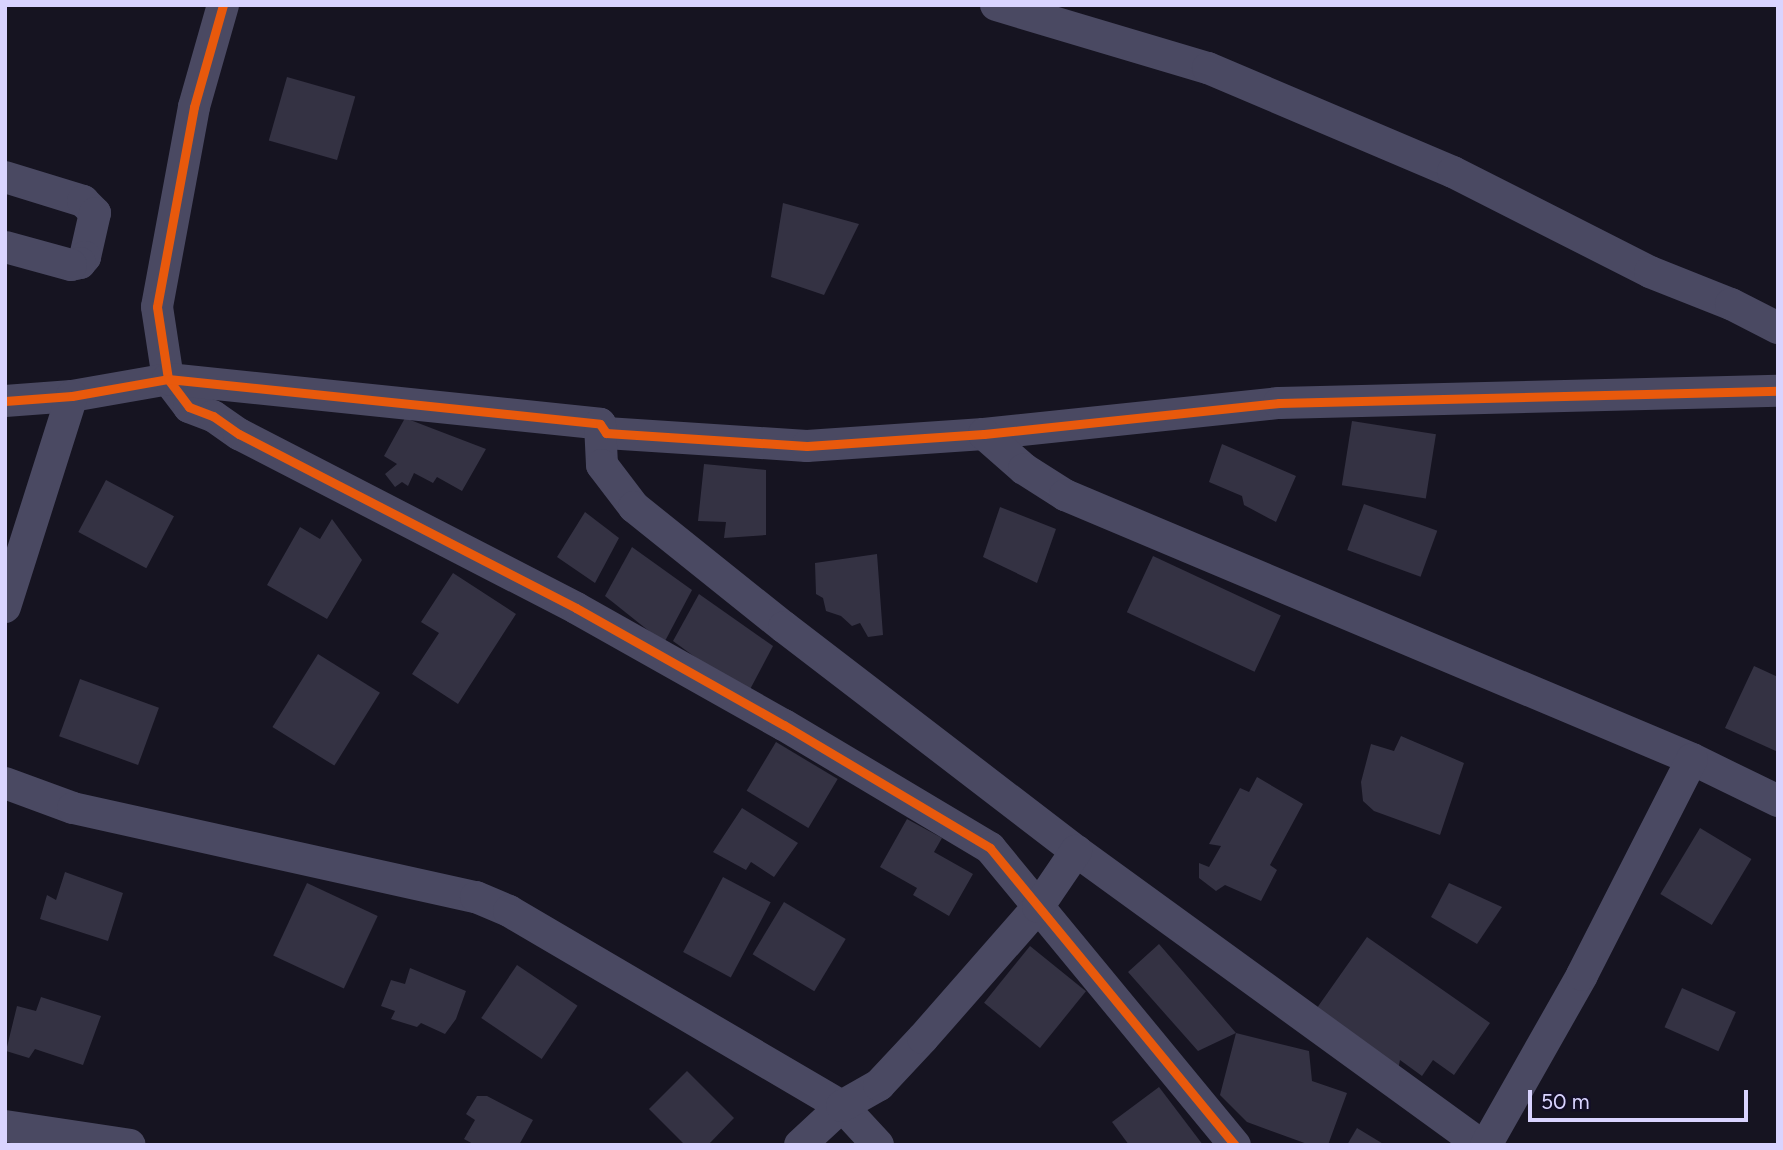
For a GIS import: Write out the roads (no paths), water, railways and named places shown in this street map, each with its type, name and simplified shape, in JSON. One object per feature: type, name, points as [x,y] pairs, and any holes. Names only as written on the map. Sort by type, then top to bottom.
[{"type":"street","points":[[223,5],[194,107],[157,307],[168,379],[189,407],[213,416],[239,434],[576,608],[784,725],[990,849],[1235,1145]]},
{"type":"street","points":[[996,5],[1208,68],[1453,172],[1650,272],[1731,304],[1778,328]]},
{"type":"street","points":[[5,177],[83,201],[95,214],[85,257],[80,263],[71,265],[5,247]]},
{"type":"street","points":[[5,401],[72,397],[168,379],[600,424]]},
{"type":"street","points":[[600,424],[606,433],[807,446],[984,434],[1279,403],[1778,391]]},
{"type":"street","points":[[5,607],[72,397]]},
{"type":"street","points":[[600,424],[602,464],[634,507],[784,627],[1076,851],[1483,1145],[1582,975],[1692,759]]},
{"type":"street","points":[[984,434],[1033,475],[1065,495],[1692,759],[1778,801]]},
{"type":"street","points":[[5,783],[73,808],[476,897],[509,911],[842,1106],[878,1145]]},
{"type":"street","points":[[800,1145],[842,1106],[879,1085],[1038,907],[1076,851]]},
{"type":"street","points":[[5,1126],[130,1145]]}]
